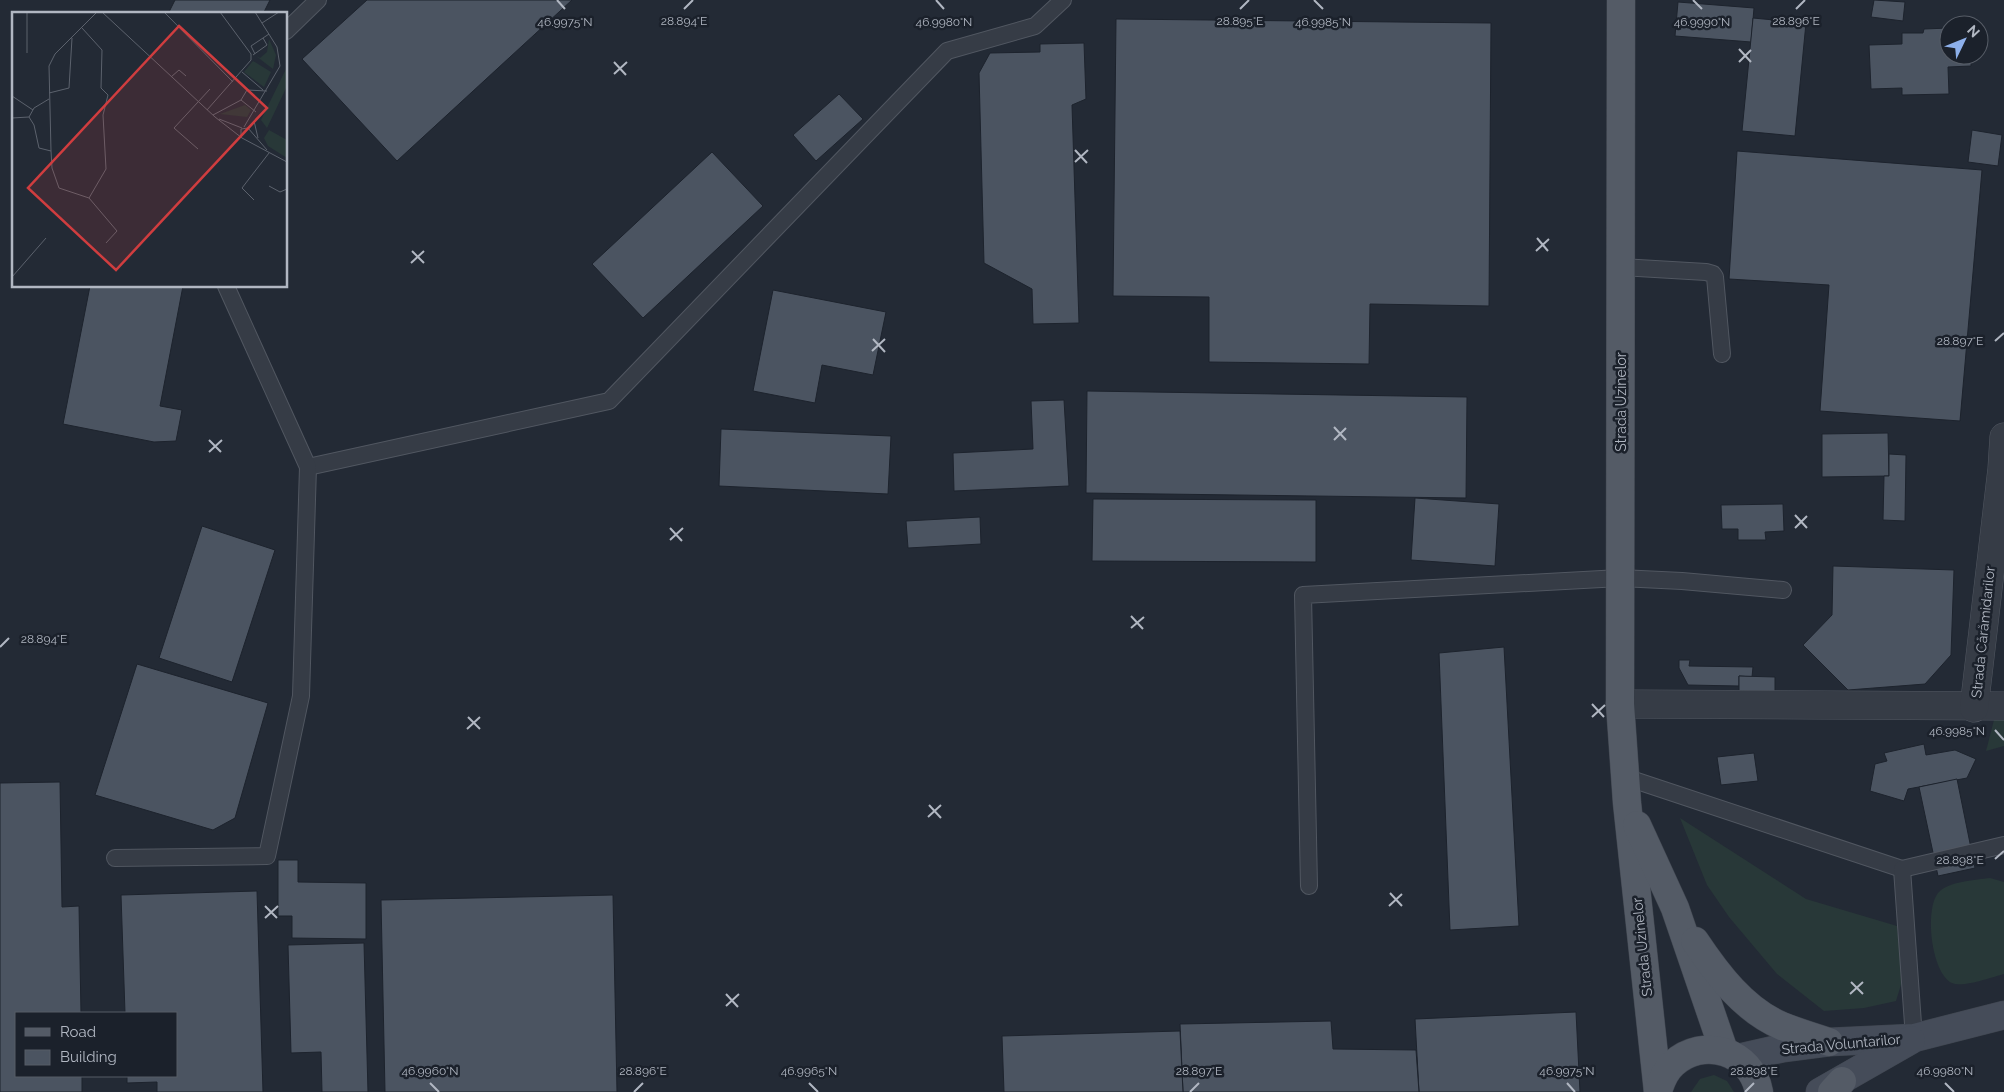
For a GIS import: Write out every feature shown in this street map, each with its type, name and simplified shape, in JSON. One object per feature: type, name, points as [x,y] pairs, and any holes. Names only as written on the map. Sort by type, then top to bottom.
[{"type":"main road","name":"Strada Uzinelor","points":[[1621,0],[1620,704],[1626,790],[1658,1091]]},
{"type":"main road","name":"Strada Uzinelor","points":[[1626,790],[1675,908],[1731,1055],[1750,1070],[1758,1084],[1759,1092]]},
{"type":"main road","points":[[1675,908],[1702,951],[1746,1004],[1781,1026],[1829,1042]]},
{"type":"main road","name":"Strada Voluntarilor","points":[[1731,1055],[1829,1042],[1914,1038],[2004,1015]]},
{"type":"main road","name":"Strada Voluntarilor","points":[[1831,1088],[1914,1038]]},
{"type":"main road","points":[[1658,1091],[1667,1071],[1682,1056],[1695,1050],[1710,1049],[1731,1055]]},
{"type":"street","name":"Strada Cărămidarilor","points":[[1974,708],[2002,469],[2004,436]]},
{"type":"street","points":[[1620,704],[1974,708],[2004,706]]},
{"type":"lane","points":[[288,30],[318,0]]},
{"type":"lane","points":[[308,467],[609,401],[947,51],[1035,26],[1063,0]]},
{"type":"lane","points":[[1621,267],[1713,274],[1715,277],[1722,354]]},
{"type":"lane","points":[[115,858],[267,856],[301,696],[308,467],[227,288]]},
{"type":"lane","points":[[1310,886],[1303,594],[1620,578],[1682,581],[1783,590]]},
{"type":"lane","points":[[1626,790],[1902,870],[2004,845]]},
{"type":"lane","points":[[1902,870],[1914,1038]]},
{"type":"shaded area","points":[[2004,719],[2004,746],[1986,751],[1994,720]]},
{"type":"shaded area","points":[[1680,818],[1806,899],[1897,926],[1903,978],[1896,1001],[1864,1008],[1824,1011],[1777,974],[1729,917],[1707,885]]},
{"type":"shaded area","points":[[1990,878],[2004,882],[2004,974],[1970,983],[1952,983],[1945,977],[1939,967],[1935,954],[1931,925],[1934,900],[1939,892],[1950,885]]},
{"type":"shaded area","points":[[1714,1075],[1727,1081],[1734,1092],[1691,1092],[1700,1079]]},
{"type":"building","points":[[175,0],[270,0],[264,12],[169,12]]},
{"type":"building","points":[[367,0],[572,0],[397,161],[302,59]]},
{"type":"building","points":[[1874,0],[1905,2],[1903,21],[1871,17]]},
{"type":"building","points":[[1678,2],[1754,8],[1751,42],[1675,36]]},
{"type":"building","points":[[1753,18],[1806,23],[1795,136],[1742,131]]},
{"type":"building","points":[[1116,19],[1491,23],[1489,306],[1370,304],[1369,364],[1209,362],[1209,297],[1113,296]]},
{"type":"building","points":[[1939,28],[1939,65],[1971,65],[1948,67],[1949,94],[1902,95],[1902,88],[1871,89],[1869,45],[1902,44],[1902,33],[1923,33],[1924,29]]},
{"type":"building","points":[[1084,43],[1086,99],[1072,105],[1079,323],[1033,324],[1032,289],[984,263],[979,73],[990,53],[1040,52],[1040,44]]},
{"type":"building","points":[[839,94],[863,119],[816,161],[793,135]]},
{"type":"building","points":[[1972,130],[2002,135],[1998,166],[1968,162]]},
{"type":"building","points":[[1737,151],[1982,170],[1960,421],[1820,411],[1829,285],[1729,279]]},
{"type":"building","points":[[712,152],[763,206],[643,318],[592,264]]},
{"type":"building","points":[[90,288],[183,288],[160,406],[182,410],[176,441],[154,442],[63,424]]},
{"type":"building","points":[[773,290],[886,312],[873,375],[822,365],[815,403],[753,391]]},
{"type":"building","points":[[1087,391],[1467,397],[1466,498],[1086,493]]},
{"type":"building","points":[[1064,400],[1069,486],[954,491],[953,453],[1033,449],[1031,401]]},
{"type":"building","points":[[721,429],[891,436],[888,494],[719,486]]},
{"type":"building","points":[[1888,433],[1889,476],[1822,477],[1822,434]]},
{"type":"building","points":[[1889,454],[1906,455],[1905,521],[1883,520],[1884,476],[1889,476]]},
{"type":"building","points":[[1415,498],[1499,504],[1495,566],[1411,560]]},
{"type":"building","points":[[1093,499],[1316,500],[1316,562],[1092,561]]},
{"type":"building","points":[[1783,504],[1784,531],[1765,532],[1766,540],[1738,540],[1738,529],[1722,529],[1721,505]]},
{"type":"building","points":[[980,517],[981,544],[908,548],[906,521]]},
{"type":"building","points":[[202,526],[275,550],[232,682],[159,658]]},
{"type":"building","points":[[1833,566],[1954,570],[1951,655],[1925,684],[1848,690],[1803,645],[1832,615]]},
{"type":"building","points":[[1504,647],[1519,926],[1450,930],[1439,653]]},
{"type":"building","points":[[1679,660],[1690,660],[1689,666],[1753,667],[1752,677],[1739,676],[1739,686],[1688,685],[1679,668]]},
{"type":"building","points":[[137,664],[268,703],[235,818],[213,830],[95,795]]},
{"type":"building","points":[[1739,676],[1775,677],[1775,693],[1739,692]]},
{"type":"building","points":[[1924,744],[1926,755],[1955,750],[1976,759],[1967,778],[1908,789],[1904,801],[1870,791],[1875,764],[1887,761],[1884,753]]},
{"type":"building","points":[[1754,753],[1758,781],[1721,785],[1717,757]]},
{"type":"building","points":[[1957,779],[1975,868],[1938,876],[1919,787]]},
{"type":"building","points":[[60,782],[62,907],[79,906],[81,1012],[15,1012],[15,1077],[82,1077],[82,1092],[0,1092],[0,783]]},
{"type":"building","points":[[278,860],[298,860],[298,882],[366,883],[366,939],[292,938],[292,916],[278,916]]},
{"type":"building","points":[[257,891],[263,1092],[157,1092],[157,1082],[127,1083],[127,1077],[178,1077],[178,1012],[125,1012],[121,895]]},
{"type":"building","points":[[613,895],[617,1092],[385,1092],[381,900]]},
{"type":"building","points":[[364,943],[368,1092],[322,1092],[321,1052],[291,1053],[288,945]]},
{"type":"building","points":[[1576,1012],[1580,1092],[1419,1092],[1415,1019]]},
{"type":"building","points":[[1331,1021],[1333,1049],[1416,1050],[1419,1092],[1183,1092],[1180,1024]]},
{"type":"building","points":[[1180,1031],[1183,1092],[1004,1092],[1002,1036]]}]
